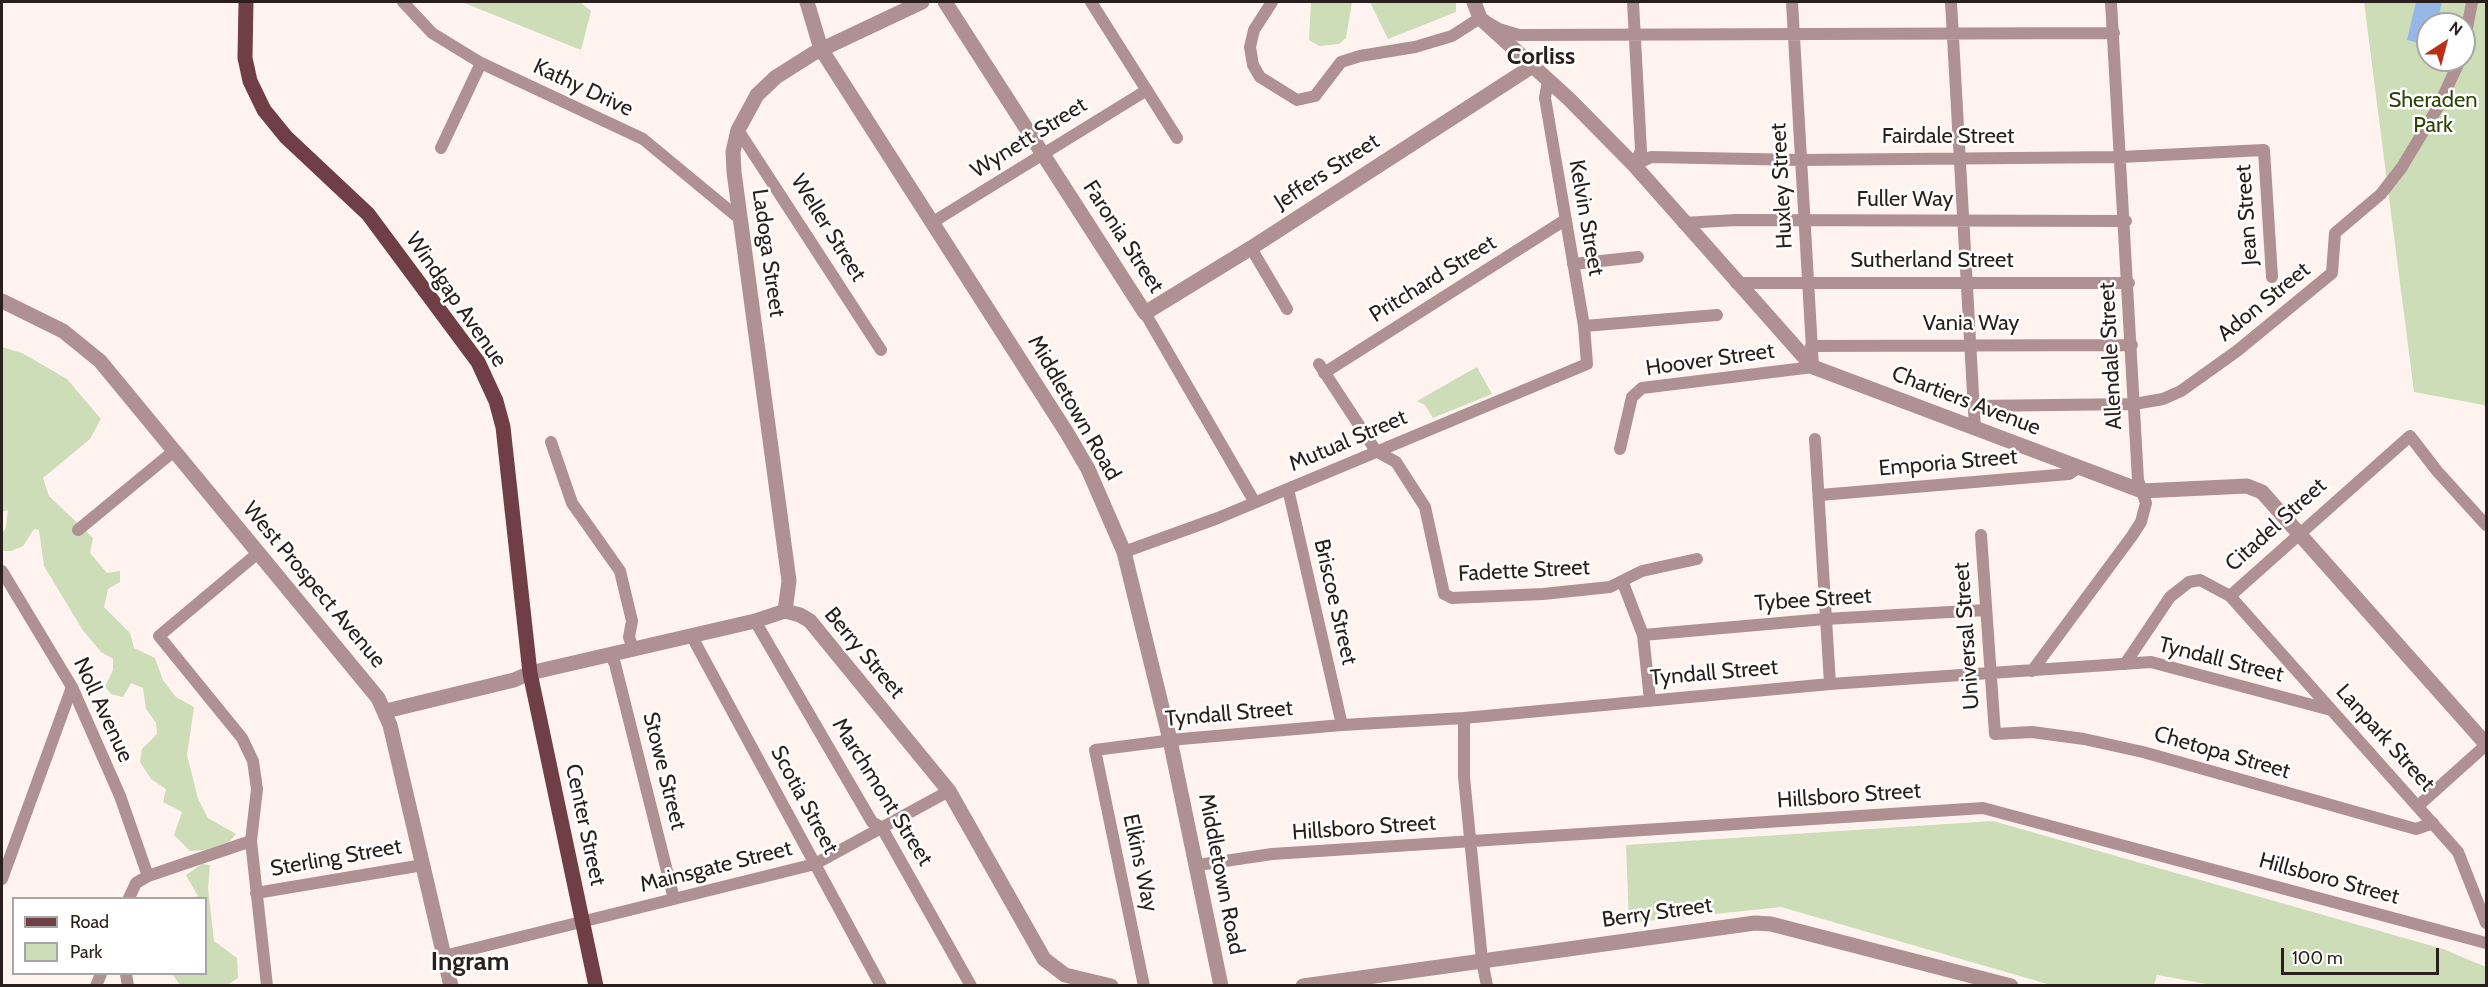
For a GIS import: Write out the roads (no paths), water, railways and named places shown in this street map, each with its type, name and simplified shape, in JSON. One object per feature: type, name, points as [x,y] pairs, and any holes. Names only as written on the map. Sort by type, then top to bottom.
[{"type":"main road","name":"Windgap Avenue","points":[[246,2],[245,58],[250,81],[264,110],[286,137],[368,214],[478,362],[496,400],[503,427],[530,673]]},
{"type":"main road","name":"Center Street","points":[[530,673],[596,986]]},
{"type":"street","name":"Kathy Drive","points":[[403,2],[432,33],[481,63],[643,139],[741,220]]},
{"type":"street","name":"Middletown Road","points":[[807,2],[821,49],[1067,433],[1088,469],[1124,552],[1198,865],[1221,986]]},
{"type":"street","name":"Ladoga Street","points":[[784,611],[789,581],[733,152],[738,130],[757,95],[776,77],[821,49],[922,2]]},
{"type":"street","name":"Faronia Street","points":[[945,2],[1145,313],[1254,501]]},
{"type":"street","points":[[1091,2],[1177,138]]},
{"type":"street","points":[[1272,2],[1254,30],[1250,47],[1253,65],[1260,77],[1296,100],[1315,96],[1331,72],[1341,62],[1360,56],[1414,47],[1452,36],[1480,18],[1499,29],[1519,35],[2114,33]]},
{"type":"street","name":"Chartiers Avenue","points":[[1474,2],[1480,18],[1531,67],[1548,80],[1634,165],[1736,283],[1813,367],[2142,491],[2247,486],[2262,492],[2487,745]]},
{"type":"street","points":[[1633,2],[1641,152],[1634,165]]},
{"type":"street","name":"Huxley Street","points":[[1792,2],[1813,367]]},
{"type":"street","points":[[1951,2],[1975,429]]},
{"type":"street","name":"Allendale Street","points":[[2032,672],[2141,522],[2146,503],[2138,480],[2126,220],[2111,2]]},
{"type":"street","points":[[441,148],[481,63]]},
{"type":"street","name":"Jeffers Street","points":[[1145,313],[1251,248],[1531,67]]},
{"type":"street","name":"Adon Street","points":[[1975,406],[2134,404],[2163,399],[2181,390],[2277,321],[2332,273],[2335,233],[2381,194],[2402,167],[2439,107],[2455,72]]},
{"type":"street","name":"Kelvin Street","points":[[1548,80],[1545,98],[1584,326],[1587,364]]},
{"type":"street","name":"Wynett Street","points":[[933,222],[1147,90]]},
{"type":"street","name":"Weller Street","points":[[738,130],[880,350]]},
{"type":"street","name":"Fairdale Street","points":[[1634,165],[1651,157],[1801,159],[2121,157],[2264,150]]},
{"type":"street","name":"Jean Street","points":[[2264,150],[2272,277]]},
{"type":"street","name":"Pritchard Street","points":[[1321,368],[1565,220]]},
{"type":"street","name":"Fuller Way","points":[[1683,223],[1804,220],[1964,222],[2126,220]]},
{"type":"street","points":[[1251,248],[1287,309]]},
{"type":"street","points":[[1573,264],[1638,257]]},
{"type":"street","name":"Sutherland Street","points":[[1736,283],[2129,282]]},
{"type":"street","name":"West Prospect Avenue","points":[[2,301],[63,331],[94,355],[378,698],[386,711],[451,986]]},
{"type":"street","points":[[1584,326],[1717,315]]},
{"type":"street","name":"Vania Way","points":[[1811,346],[2132,345]]},
{"type":"street","name":"Mutual Street","points":[[1124,552],[1218,518],[1254,501],[1288,489],[1587,364]]},
{"type":"street","name":"Hoover Street","points":[[1620,449],[1632,397],[1642,388],[1813,367]]},
{"type":"street","name":"Fadette Street","points":[[1321,368],[1376,452],[1396,462],[1425,507],[1444,594],[1452,598],[1544,594],[1610,587],[1623,583]]},
{"type":"street","name":"Citadel Street","points":[[2125,664],[2170,597],[2189,582],[2200,580],[2230,596],[2410,436],[2437,471],[2487,525]]},
{"type":"street","points":[[1815,439],[1830,684]]},
{"type":"street","points":[[551,442],[572,503],[620,571],[632,621],[629,637],[633,649]]},
{"type":"street","points":[[78,530],[174,451]]},
{"type":"street","name":"Emporia Street","points":[[1820,495],[2069,474],[2078,468]]},
{"type":"street","name":"Briscoe Street","points":[[1288,489],[1342,725]]},
{"type":"street","name":"Universal Street","points":[[1982,535],[1995,734]]},
{"type":"street","points":[[258,553],[159,636],[242,738],[253,761],[256,789],[251,841],[267,986]]},
{"type":"street","points":[[1650,700],[1643,635],[1623,583],[1642,571],[1697,559]]},
{"type":"street","name":"Noll Avenue","points":[[2,571],[72,687],[120,796],[148,876]]},
{"type":"street","name":"Lanpark Street","points":[[2230,596],[2458,852],[2487,923]]},
{"type":"street","name":"Tybee Street","points":[[1643,635],[1825,619],[1986,610]]},
{"type":"street","points":[[386,711],[514,680],[530,673],[755,621],[784,611]]},
{"type":"street","name":"Berry Street","points":[[784,611],[800,615],[810,621],[949,791],[1037,949],[1052,967],[1066,980],[1111,986]]},
{"type":"street","name":"Marchmont Street","points":[[755,621],[872,822],[882,828],[971,986]]},
{"type":"street","name":"Scotia Street","points":[[691,635],[880,986]]},
{"type":"street","name":"Stowe Street","points":[[610,654],[615,664],[675,899]]},
{"type":"street","name":"Tyndall Street","points":[[1095,750],[1170,740],[1342,725],[1464,718],[1830,684],[2032,672],[2151,662],[2331,710]]},
{"type":"street","points":[[2,879],[72,687]]},
{"type":"street","points":[[1464,718],[1464,777],[1486,986]]},
{"type":"street","name":"Chetopa Street","points":[[1995,734],[2032,732],[2084,739],[2143,752],[2416,829],[2433,823]]},
{"type":"street","points":[[2418,806],[2487,745]]},
{"type":"street","name":"Elkins Way","points":[[1095,750],[1144,986]]},
{"type":"street","name":"Mainsgate Street","points":[[444,956],[814,864],[949,791]]},
{"type":"street","name":"Hillsboro Street","points":[[1198,865],[1272,854],[1983,808],[2487,943]]},
{"type":"street","points":[[129,897],[136,882],[148,876],[251,841]]},
{"type":"street","name":"Sterling Street","points":[[256,893],[423,865]]},
{"type":"street","name":"Berry Street","points":[[1303,986],[1755,923],[1771,924],[2011,986]]},
{"type":"water","points":[[2416,2],[2442,2],[2440,12],[2416,12],[2416,42],[2407,40]]},
{"type":"district","name":"Corliss","points":[[1541,57]]},
{"type":"district","name":"Ingram","points":[[470,962]]},
{"type":"park label","name":"Sheraden Park","points":[[2433,114]]}]
